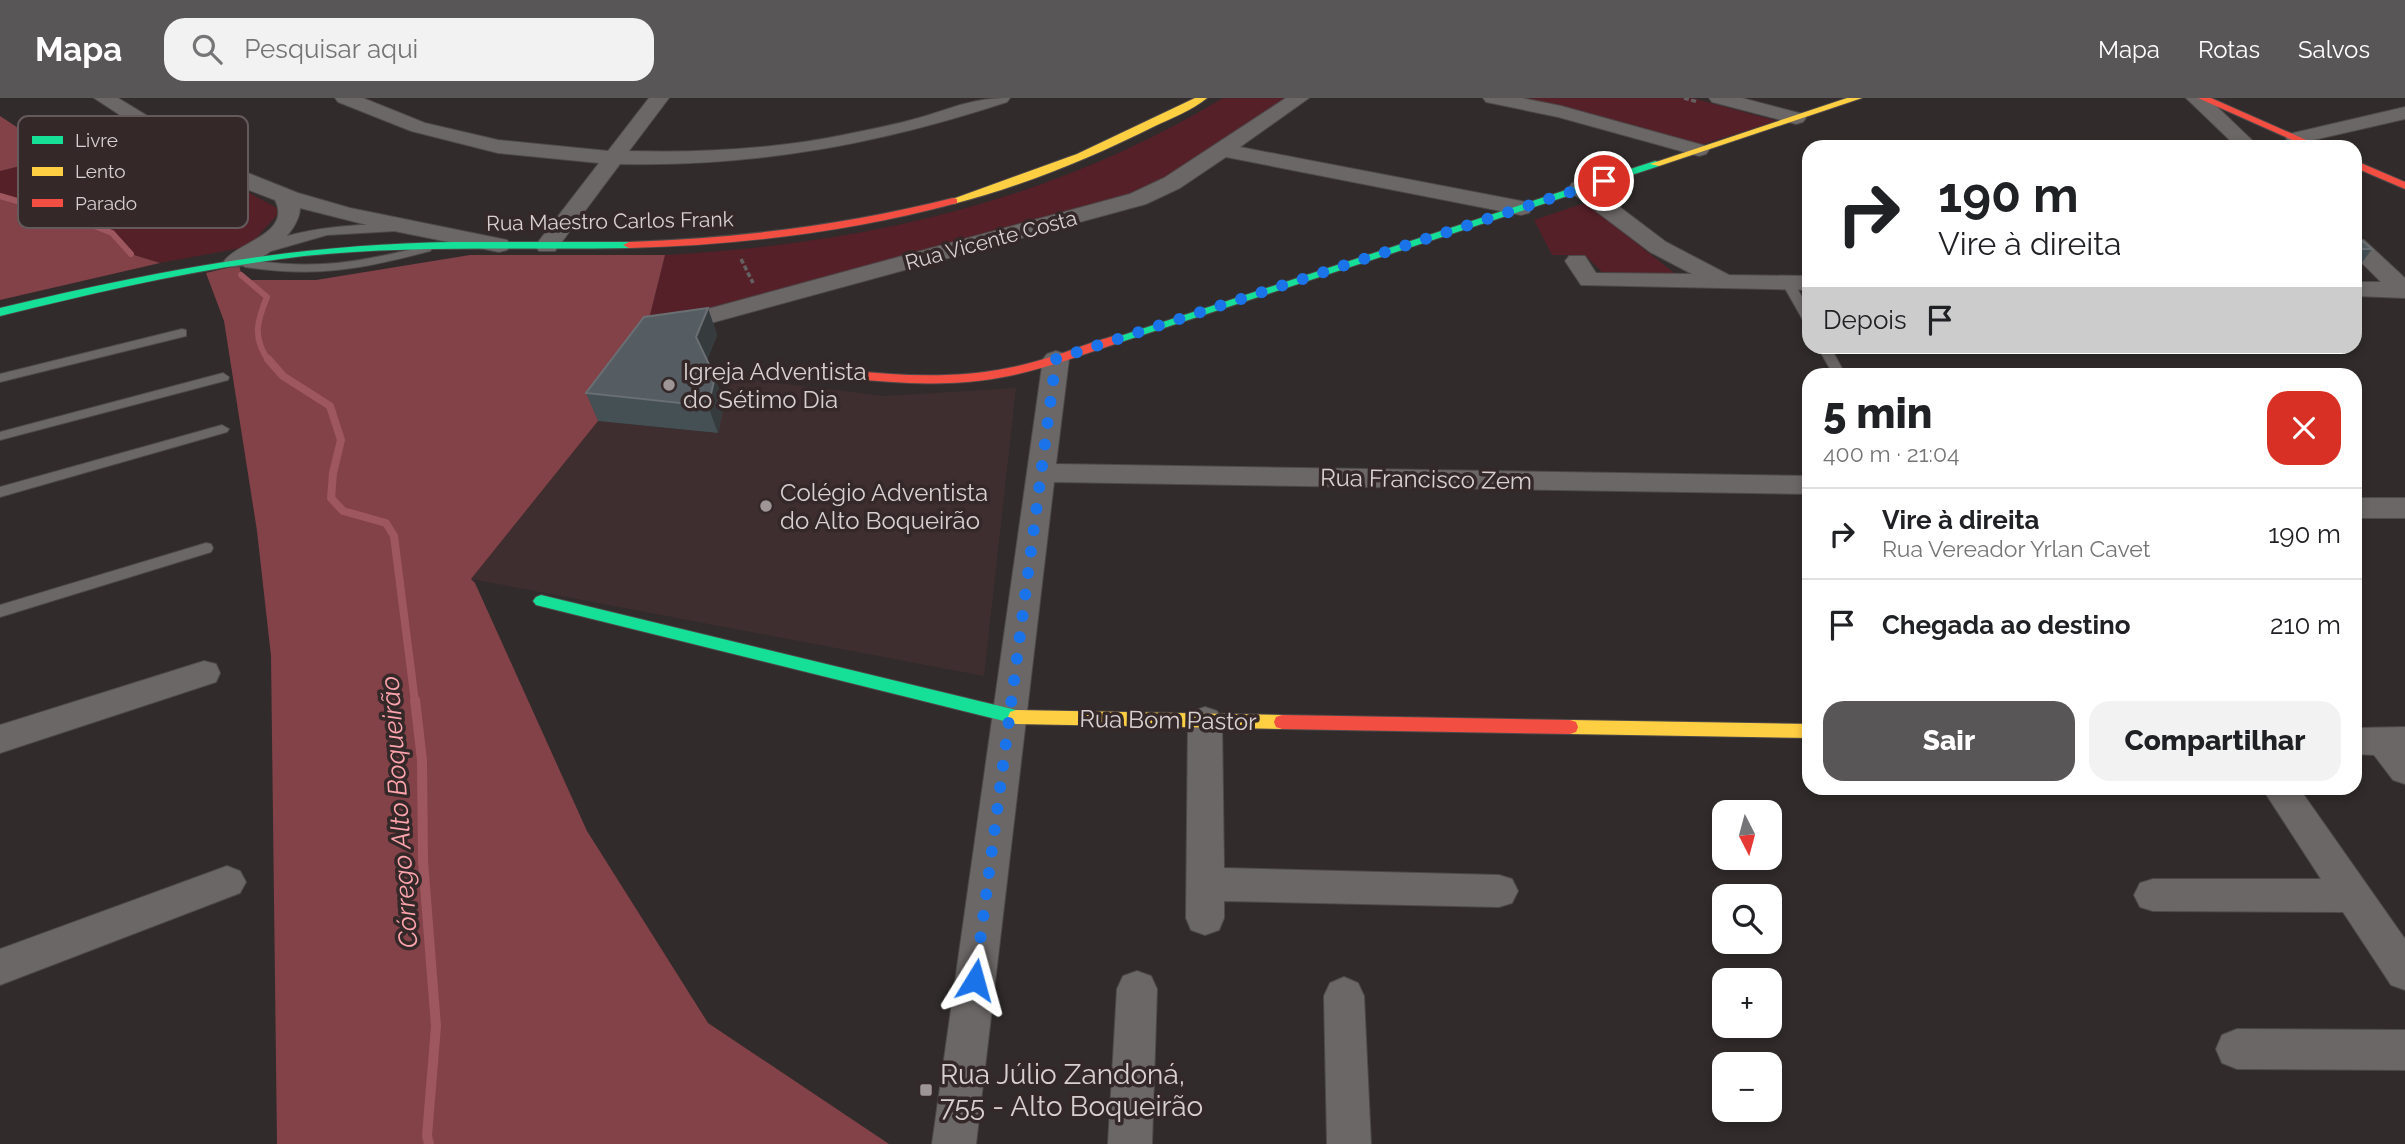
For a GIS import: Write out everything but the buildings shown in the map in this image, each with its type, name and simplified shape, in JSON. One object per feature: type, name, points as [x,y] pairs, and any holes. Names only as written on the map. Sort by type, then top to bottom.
[{"type":"street","points":[[104,98],[134,116]]},
{"type":"street","points":[[345,98],[396,121],[451,138],[516,149],[614,158],[701,157],[842,141],[920,124],[1000,98]]},
{"type":"street","points":[[547,246],[659,98]]},
{"type":"street","name":"Rua Vicente Costa","points":[[661,330],[1138,199],[1172,183],[1219,149],[1299,98]]},
{"type":"street","points":[[1493,98],[1572,115],[1699,150]]},
{"type":"street","points":[[1719,98],[1796,118]]},
{"type":"street","points":[[847,374],[906,381],[936,381],[1006,373],[1857,98]]},
{"type":"street","points":[[2196,98],[2241,140]]},
{"type":"street","points":[[2203,98],[2301,140]]},
{"type":"street","name":"Rua Maestro Carlos Frank","points":[[0,312],[135,280],[236,261],[320,251],[444,245],[648,245],[731,240],[887,217],[1010,186],[1105,150],[1197,99]]},
{"type":"street","points":[[2296,138],[2405,113]]},
{"type":"street","points":[[1219,149],[1521,208]]},
{"type":"street","points":[[2362,167],[2405,186]]},
{"type":"street","points":[[248,182],[284,196],[499,245]]},
{"type":"street","points":[[1580,188],[1658,247],[1724,282]]},
{"type":"street","points":[[236,261],[260,247],[285,225],[292,214],[292,206],[284,196]]},
{"type":"street","points":[[2362,251],[2404,290]]},
{"type":"street","points":[[1577,261],[1589,280],[1799,283]]},
{"type":"street","points":[[2362,289],[2404,290]]},
{"type":"street","points":[[954,1144],[1056,359]]},
{"type":"street","name":"Rua Francisco Zem","points":[[1042,473],[1802,485]]},
{"type":"street","points":[[2362,508],[2405,508]]},
{"type":"street","name":"Rua Bom Pastor","points":[[541,601],[1010,717],[1802,731]]},
{"type":"street","points":[[0,739],[204,673]]},
{"type":"street","points":[[1205,720],[1205,901],[1499,891]]},
{"type":"street","points":[[2381,741],[2405,770]]},
{"type":"street","points":[[2285,795],[2405,972]]},
{"type":"street","points":[[0,967],[227,883]]},
{"type":"street","points":[[2153,895],[2354,896]]},
{"type":"street","points":[[1130,1144],[1137,989]]},
{"type":"street","points":[[1344,996],[1349,1144]]},
{"type":"street","points":[[2237,1049],[2405,1050]]},
{"type":"lane","points":[[236,261],[278,243],[315,232],[355,227],[418,228]]},
{"type":"lane","points":[[0,378],[182,333]]},
{"type":"lane","points":[[0,436],[223,377]]},
{"type":"lane","points":[[0,492],[222,429]]},
{"type":"lane","points":[[0,611],[205,548]]},
{"type":"path","points":[[731,240],[762,302]]},
{"type":"shaded area","points":[[1223,98],[1287,98],[1153,185],[1124,196],[757,298],[648,323],[665,255],[812,240],[884,228],[954,211],[1091,165],[1158,134]]},
{"type":"shaded area","points":[[1510,98],[1692,98],[1777,121],[1701,145]]},
{"type":"shaded area","points":[[0,116],[18,128],[18,167],[0,171]]},
{"type":"shaded area","points":[[18,167],[18,201],[0,196],[0,171]]},
{"type":"shaded area","points":[[248,192],[277,208],[277,215],[252,243],[241,248],[160,263],[131,254],[112,233],[100,228],[248,228]]},
{"type":"shaded area","points":[[0,196],[18,202],[18,228],[97,228],[112,233],[131,254],[160,263],[0,300]]},
{"type":"shaded area","points":[[1585,203],[1677,275],[1602,272],[1585,255],[1552,255],[1534,220]]},
{"type":"shaded area","points":[[470,255],[665,255],[648,323],[654,344],[598,421],[471,579],[587,831],[708,1023],[889,1144],[277,1144],[271,656],[257,531],[224,321],[206,273],[239,265],[243,280],[316,280]]},
{"type":"shaded area","name":"Colégio Adventista do Alto Boqueirão","points":[[730,377],[884,396],[1016,388],[984,676],[471,579],[598,421],[717,433]]},
{"type":"waterway","name":"Córrego Alto Boqueirão","points":[[0,196],[18,201]]},
{"type":"waterway","name":"Córrego Alto Boqueirão","points":[[100,228],[112,233],[131,254]]},
{"type":"waterway","name":"Córrego Alto Boqueirão","points":[[241,275],[267,297],[261,314],[258,337],[269,361]]},
{"type":"waterway","name":"Córrego Alto Boqueirão","points":[[268,359],[283,376],[330,406],[341,440],[333,473],[331,498],[343,511],[386,523],[394,536],[415,702]]},
{"type":"waterway","name":"Córrego Alto Boqueirão","points":[[415,700],[422,760],[423,861],[436,1026],[427,1136],[429,1144]]},
{"type":"traffic: fast","points":[[1114,340],[1655,164]]},
{"type":"traffic: fast","points":[[0,312],[173,273],[305,253],[419,246],[629,245]]},
{"type":"traffic: fast","points":[[541,601],[1016,717]]},
{"type":"traffic: slow","points":[[953,201],[1080,156],[1142,129],[1202,98]]},
{"type":"traffic: slow","points":[[1655,164],[1857,98]]},
{"type":"traffic: slow","points":[[1016,717],[1282,722]]},
{"type":"traffic: slow","points":[[1570,727],[1802,731]]},
{"type":"traffic: jam","points":[[2203,98],[2301,140]]},
{"type":"traffic: jam","points":[[2362,167],[2405,186]]},
{"type":"traffic: jam","points":[[629,245],[711,242],[793,234],[874,220],[953,201]]},
{"type":"traffic: jam","points":[[847,374],[916,380],[986,376],[1031,367],[1114,340]]},
{"type":"traffic: jam","points":[[1282,722],[1570,727]]},
{"type":"place","name":"Igreja Adventista do Sétimo Dia","points":[[669,385]]},
{"type":"place","name":"Colégio Adventista do Alto Boqueirão","points":[[766,506]]},
{"type":"place","name":"Rua Júlio Zandoná, 755 - Alto Boqueirão","points":[[926,1090]]},
{"type":"route","points":[[975,980],[1056,359],[1604,181]]}]
